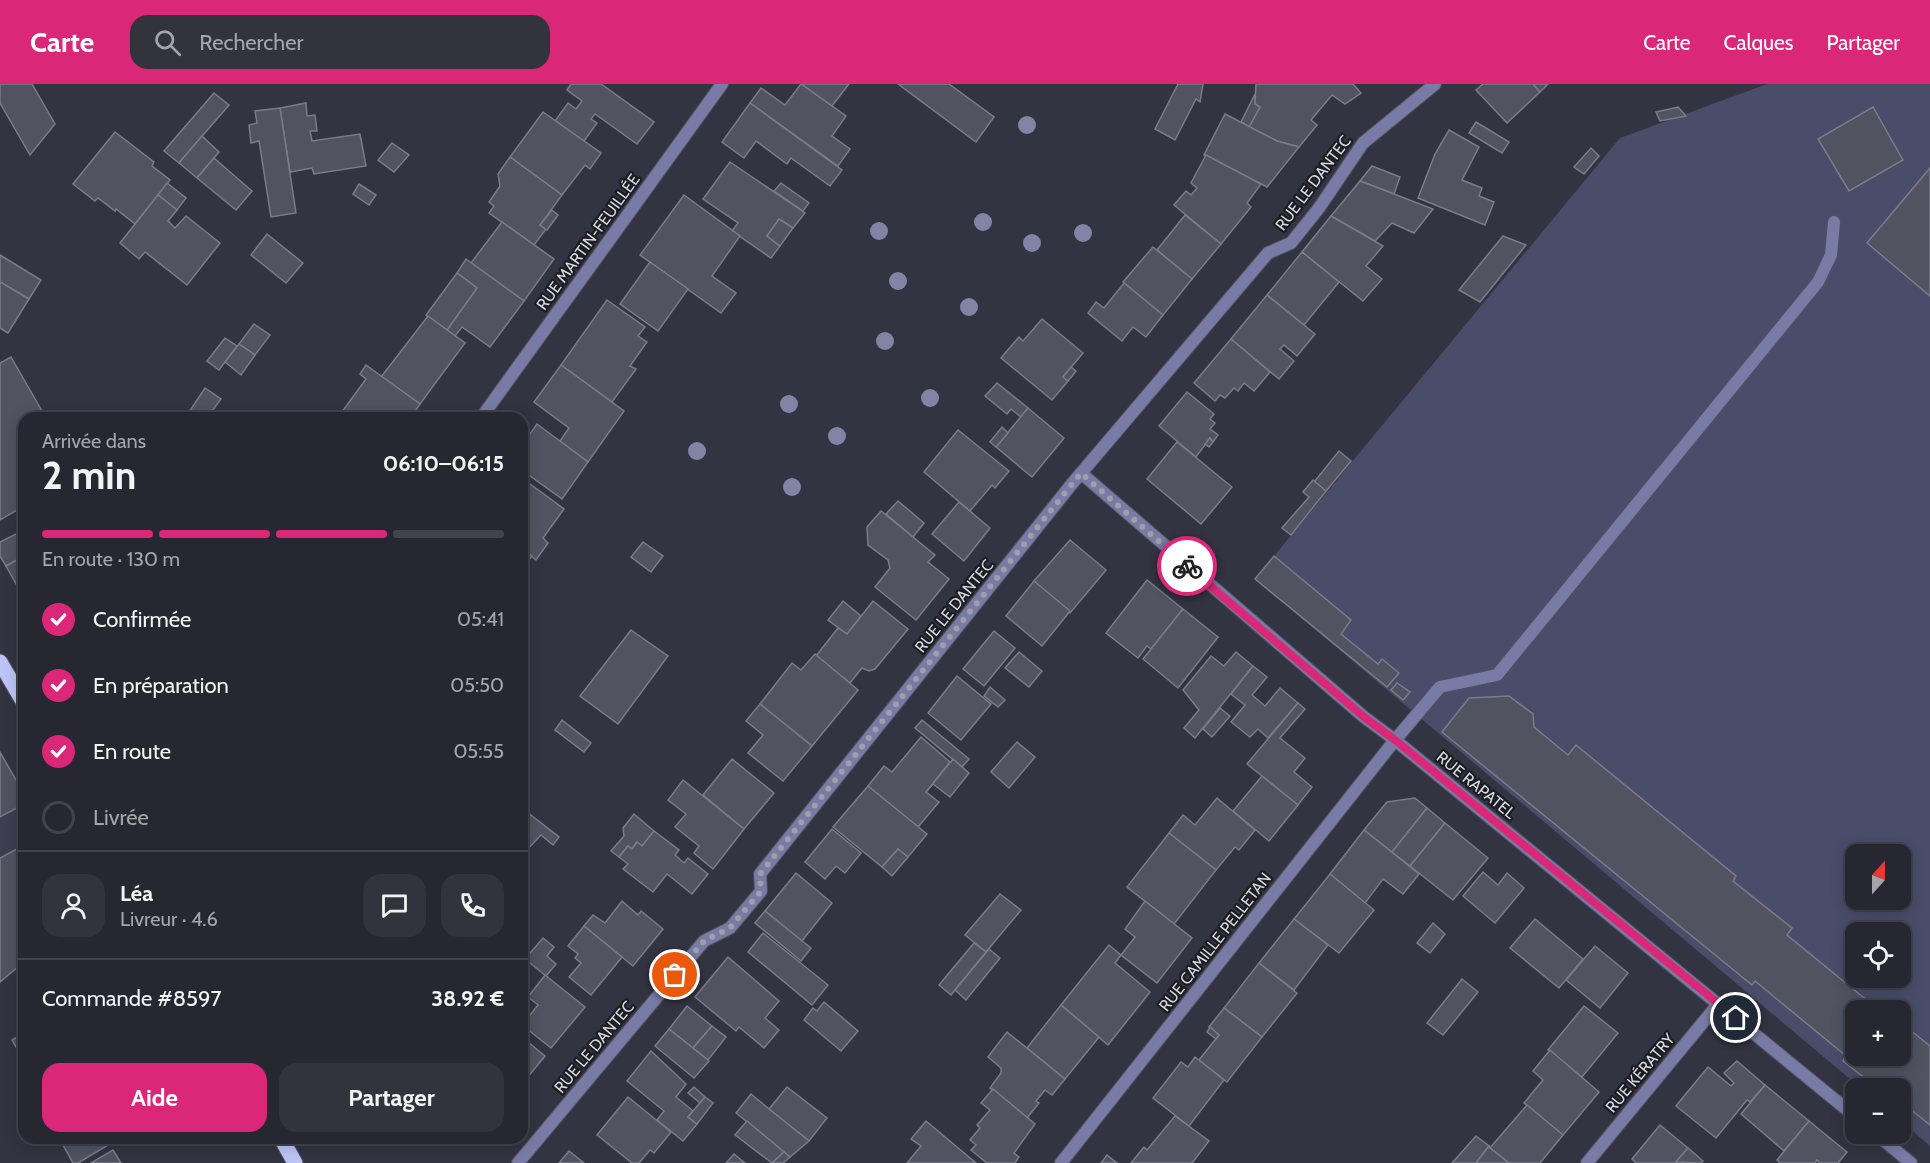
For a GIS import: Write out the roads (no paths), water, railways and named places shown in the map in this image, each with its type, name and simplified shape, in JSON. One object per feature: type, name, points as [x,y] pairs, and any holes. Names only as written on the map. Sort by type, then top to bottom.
[{"type":"main road","points":[[0,662],[18,693]]},
{"type":"main road","points":[[284,1144],[295,1163]]},
{"type":"street","name":"RUE MARTIN-FEUILLÉE","points":[[485,412],[722,84]]},
{"type":"street","name":"RUE LE DANTEC","points":[[518,1163],[704,941],[730,928],[761,891],[760,874],[1081,473],[1268,253],[1291,243],[1319,208],[1363,143],[1435,84]]},
{"type":"street","name":"RUE CAMILLE PELLETAN","points":[[1060,1163],[1395,740],[1440,687],[1497,675],[1818,282],[1831,255],[1834,222]]},
{"type":"street","name":"RUE RAPATEL","points":[[1081,473],[1364,717],[1719,1003],[1845,1108]]},
{"type":"street","name":"RUE KÉRATRY","points":[[1587,1163],[1719,1003]]},
{"type":"street","points":[[1888,1144],[1911,1163]]}]
